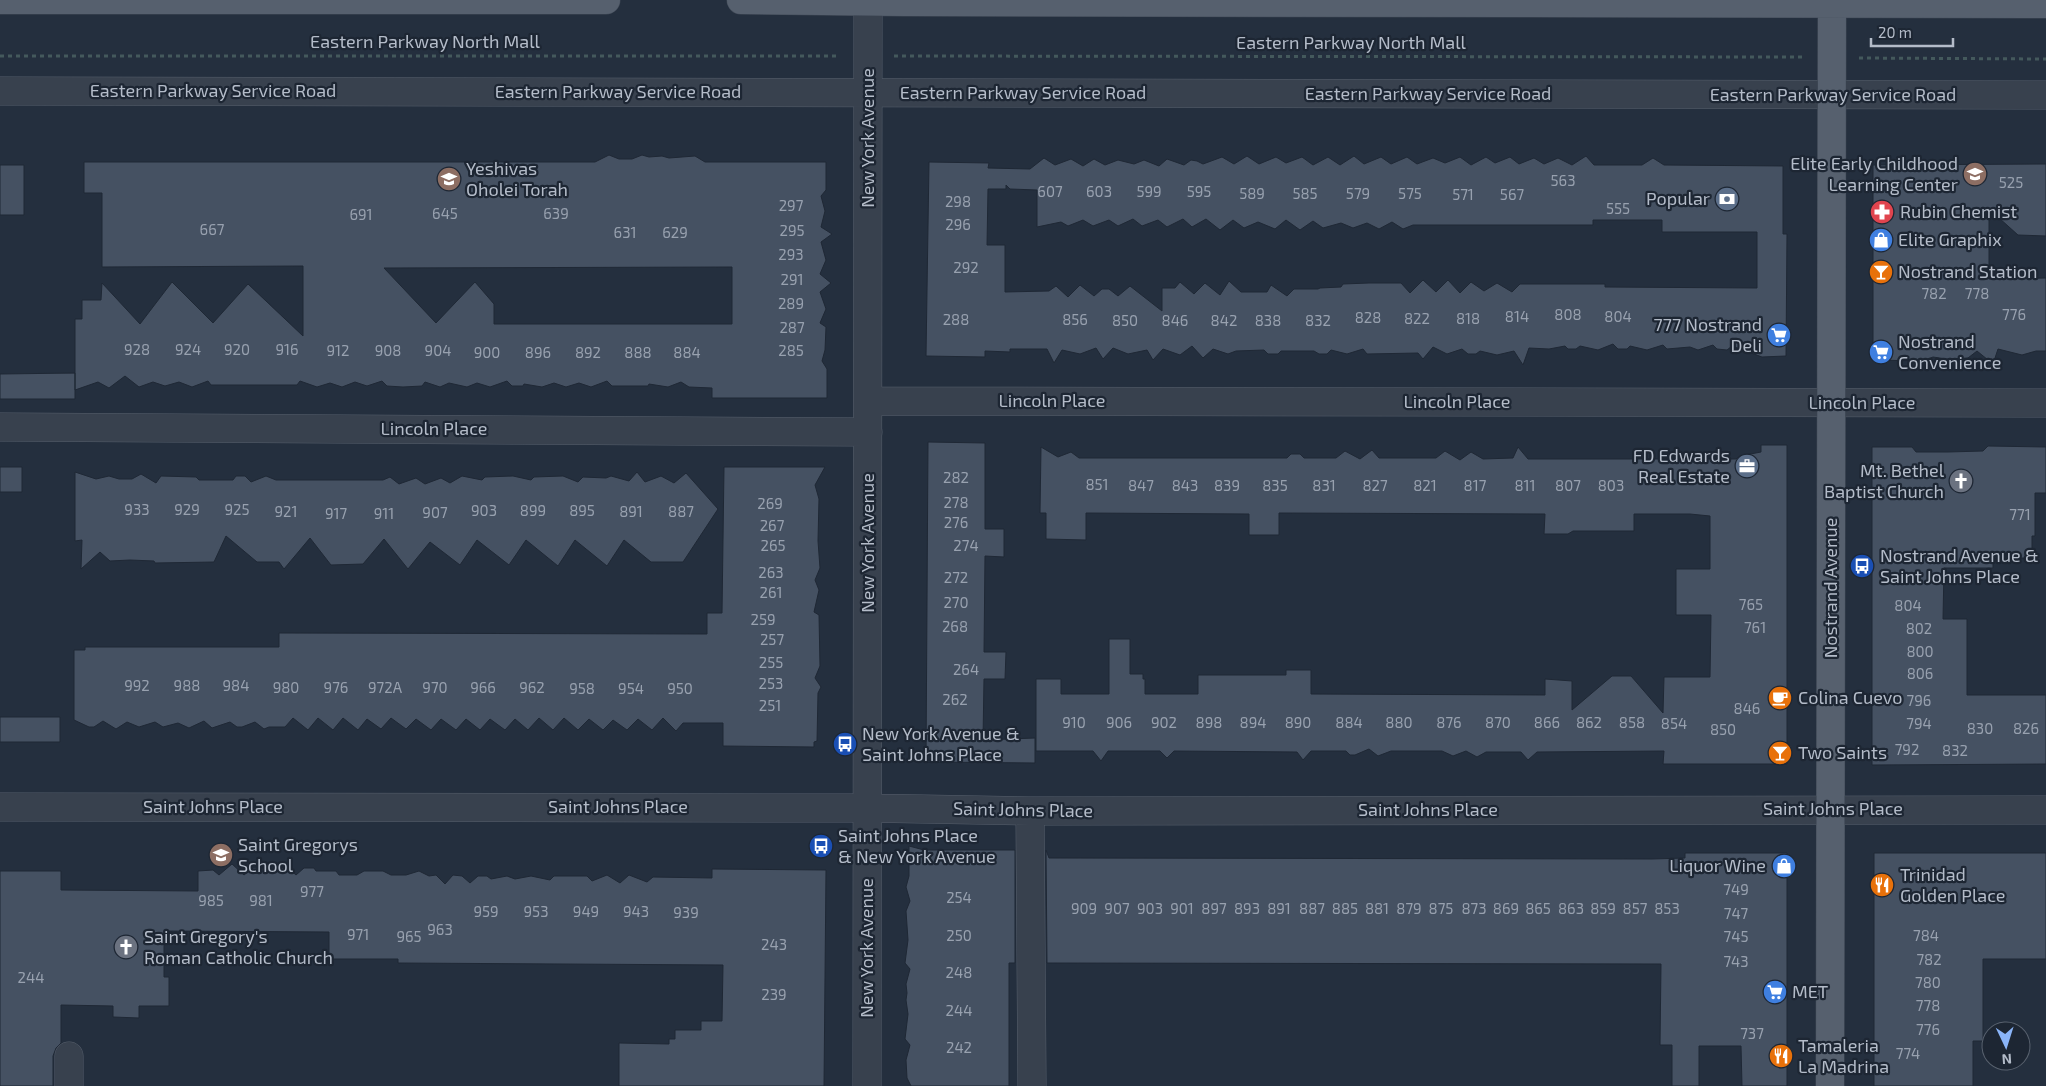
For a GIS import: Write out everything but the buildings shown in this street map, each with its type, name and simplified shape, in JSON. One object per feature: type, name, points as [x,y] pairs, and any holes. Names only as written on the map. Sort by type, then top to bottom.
[{"type":"main road","points":[[0,0],[606,0]]},
{"type":"main road","points":[[741,0],[2046,4]]},
{"type":"main road","name":"Nostrand Avenue","points":[[1830,1086],[1832,2]]},
{"type":"street","name":"New York Avenue","points":[[867,1086],[868,1]]},
{"type":"street","name":"Eastern Parkway Service Road","points":[[0,91],[2046,95]]},
{"type":"street","name":"Lincoln Place","points":[[868,401],[2046,403]]},
{"type":"street","name":"Lincoln Place","points":[[0,427],[868,432]]},
{"type":"street","name":"Saint Johns Place","points":[[0,807],[2046,810]]},
{"type":"street","points":[[1030,810],[1032,1086]]},
{"type":"street","points":[[68,1086],[69,1056]]},
{"type":"path","name":"Eastern Parkway North Mall","points":[[0,56],[845,56]]},
{"type":"path","name":"Eastern Parkway North Mall","points":[[894,56],[1808,57]]},
{"type":"path","points":[[1859,58],[2046,58]]},
{"type":"place","name":"Elite Early Childhood Learning Center","points":[[1975,174]]},
{"type":"place","name":"Yeshivas Oholei Torah","points":[[449,179]]},
{"type":"place","name":"Popular","points":[[1727,199]]},
{"type":"place","name":"Rubin Chemist","points":[[1882,212]]},
{"type":"place","name":"Elite Graphix","points":[[1881,240]]},
{"type":"place","name":"Nostrand Station","points":[[1881,272]]},
{"type":"place","name":"777 Nostrand Deli","points":[[1779,335]]},
{"type":"place","name":"Nostrand Convenience","points":[[1881,352]]},
{"type":"place","name":"FD Edwards Real Estate","points":[[1747,466]]},
{"type":"place","name":"Mt. Bethel Baptist Church","points":[[1961,481]]},
{"type":"place","name":"Nostrand Avenue & Saint Johns Place","points":[[1862,566]]},
{"type":"place","name":"Colina Cuevo","points":[[1780,698]]},
{"type":"place","name":"New York Avenue & Saint Johns Place","points":[[845,744]]},
{"type":"place","name":"Two Saints","points":[[1780,753]]},
{"type":"place","name":"Saint Johns Place & New York Avenue","points":[[821,846]]},
{"type":"place","name":"Saint Gregorys School","points":[[221,855]]},
{"type":"place","name":"Liquor Wine","points":[[1784,866]]},
{"type":"place","name":"Trinidad Golden Place","points":[[1882,885]]},
{"type":"place","name":"Saint Gregory's Roman Catholic Church","points":[[126,947]]},
{"type":"place","name":"MET","points":[[1775,992]]},
{"type":"place","name":"Tamaleria La Madrina","points":[[1781,1056]]}]
